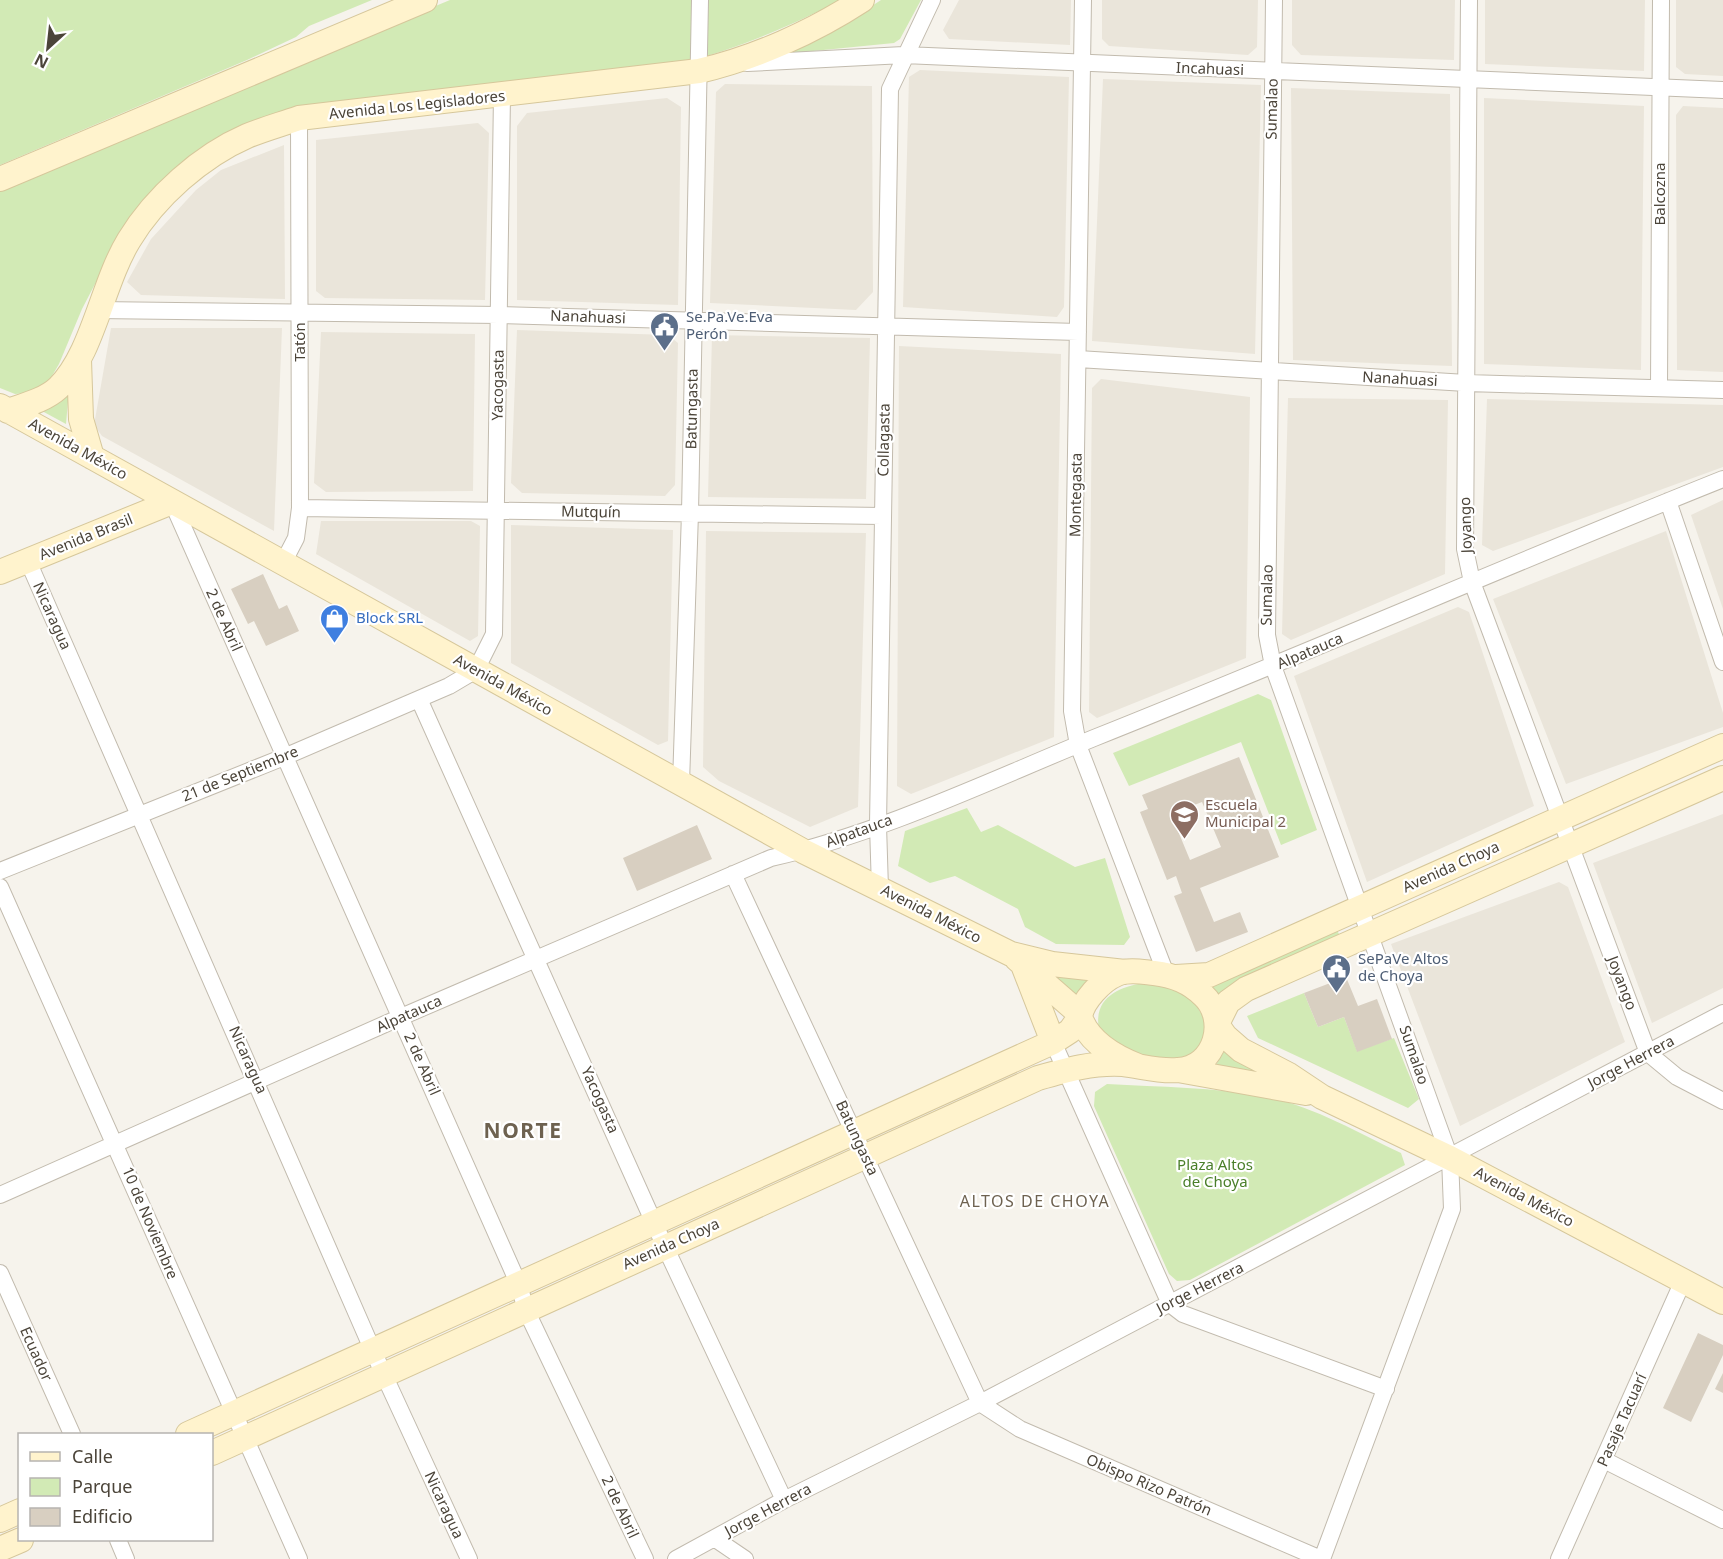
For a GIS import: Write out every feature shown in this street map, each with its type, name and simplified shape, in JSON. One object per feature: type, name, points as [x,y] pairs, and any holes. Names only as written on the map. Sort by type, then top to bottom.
[{"type":"main road","points":[[0,179],[425,0]]},
{"type":"main road","name":"Avenida Los Legisladores","points":[[4,408],[40,400],[57,388],[79,360],[129,240],[153,208],[178,182],[215,154],[246,136],[299,118],[699,71],[732,64],[843,13],[862,0]]},
{"type":"main road","name":"Avenida Los Legisladores","points":[[79,360],[81,419],[92,457]]},
{"type":"main road","name":"Avenida México","points":[[4,408],[803,851],[1016,959],[1080,1016]]},
{"type":"main road","name":"Avenida Brasil","points":[[0,572],[172,502]]},
{"type":"main road","name":"Avenida Choya","points":[[1171,976],[1209,975],[1723,746]]},
{"type":"main road","name":"Avenida Choya","points":[[1218,1024],[1228,1002],[1246,990],[1723,778]]},
{"type":"main road","points":[[1016,959],[1053,1042]]},
{"type":"main road","name":"Avenida México","points":[[1016,959],[1125,972]]},
{"type":"main road","points":[[1125,972],[1171,976],[1214,1006],[1218,1024],[1214,1042],[1205,1056],[1193,1065],[1178,1070],[1138,1066],[1102,1047],[1088,1033],[1080,1016],[1088,1000],[1103,983],[1125,972]]},
{"type":"main road","name":"Avenida Choya","points":[[190,1433],[1053,1042],[1070,1031],[1080,1016]]},
{"type":"main road","name":"Avenida México","points":[[1218,1024],[1225,1036],[1241,1050],[1289,1075],[1322,1097],[1450,1158],[1723,1302]]},
{"type":"main road","name":"Avenida Choya","points":[[213,1453],[1038,1078],[1065,1070],[1107,1064],[1138,1066]]},
{"type":"main road","name":"Avenida México","points":[[1178,1070],[1261,1083],[1322,1097]]},
{"type":"main road","points":[[0,1520],[18,1512]]},
{"type":"main road","points":[[0,1549],[18,1540]]},
{"type":"street","name":"Batungasta","points":[[681,783],[690,513],[700,0]]},
{"type":"street","name":"Collagasta","points":[[880,889],[878,825],[890,89],[904,55],[932,0]]},
{"type":"street","name":"Montegasta","points":[[1083,0],[1072,711],[1078,745],[1171,976]]},
{"type":"street","name":"Sumalao","points":[[1274,0],[1267,635],[1273,666],[1450,1158],[1452,1209],[1322,1559]]},
{"type":"street","name":"Joyango","points":[[1469,0],[1465,549],[1472,582],[1558,819],[1648,1053]]},
{"type":"street","name":"Balcozna","points":[[1659,388],[1661,0]]},
{"type":"street","name":"Incahuasi","points":[[732,64],[904,55],[1723,90]]},
{"type":"street","name":"Yacogasta","points":[[476,670],[494,634],[502,95]]},
{"type":"street","name":"Tatón","points":[[283,563],[296,538],[300,508],[299,118]]},
{"type":"street","name":"Nanahuasi","points":[[98,310],[499,315],[1078,332]]},
{"type":"street","name":"Nanahuasi","points":[[1078,359],[1466,383],[1723,390]]},
{"type":"street","name":"Alpatauca","points":[[0,1194],[401,1017],[771,858],[803,851],[878,825],[1273,666],[1723,479]]},
{"type":"street","points":[[1668,501],[1723,662]]},
{"type":"street","name":"2 de Abril","points":[[172,502],[519,1285],[526,1310],[645,1559]]},
{"type":"street","name":"Mutquín","points":[[300,508],[882,516]]},
{"type":"street","name":"Nicaragua","points":[[28,561],[373,1351],[469,1559]]},
{"type":"street","name":"21 de Septiembre","points":[[0,871],[284,757],[449,686],[476,670]]},
{"type":"street","name":"Yacogasta","points":[[419,699],[654,1223],[784,1500]]},
{"type":"street","name":"Batungasta","points":[[733,874],[980,1402]]},
{"type":"street","name":"10 de Noviembre","points":[[0,887],[117,1144],[233,1414],[299,1559]]},
{"type":"street","name":"Jorge Herrera","points":[[676,1559],[784,1500],[1170,1304],[1723,1013]]},
{"type":"street","points":[[1053,1042],[1170,1304],[1183,1314],[1386,1389]]},
{"type":"street","points":[[1648,1053],[1677,1077],[1723,1101]]},
{"type":"street","name":"Ecuador","points":[[0,1273],[72,1433]]},
{"type":"street","name":"Pasaje Tacuarí","points":[[1559,1559],[1683,1281]]},
{"type":"street","name":"Obispo Rizo Patrón","points":[[980,1402],[1020,1429],[1322,1559]]},
{"type":"street","points":[[1604,1460],[1723,1521]]},
{"type":"street","points":[[714,1538],[745,1559]]},
{"type":"street","points":[[119,1541],[126,1559]]},
{"type":"shaded area","points":[[959,0],[1071,0],[1070,45],[949,39],[943,30]]},
{"type":"shaded area","points":[[1102,0],[1258,0],[1257,47],[1248,55],[1109,46],[1102,39]]},
{"type":"shaded area","points":[[1292,0],[1455,0],[1454,60],[1301,55],[1292,45]]},
{"type":"shaded area","points":[[1485,0],[1645,0],[1644,71],[1485,64]]},
{"type":"shaded area","points":[[1676,0],[1723,0],[1723,76],[1685,74],[1676,67]]},
{"type":"shaded area","points":[[920,70],[1069,77],[1064,307],[1057,317],[903,307],[909,77]]},
{"type":"shaded area","points":[[1103,79],[1261,85],[1255,354],[1092,341]]},
{"type":"shaded area","points":[[725,84],[872,86],[873,292],[856,310],[710,303],[716,92]]},
{"type":"shaded area","points":[[1291,88],[1450,94],[1452,366],[1293,360]]},
{"type":"shaded area","points":[[667,98],[681,107],[678,305],[517,300],[517,126],[527,113]]},
{"type":"shaded area","points":[[1484,98],[1644,106],[1641,370],[1484,364]]},
{"type":"shaded area","points":[[1683,106],[1723,108],[1723,372],[1677,370],[1676,115]]},
{"type":"shaded area","points":[[478,123],[489,133],[485,300],[325,298],[316,291],[316,140]]},
{"type":"shaded area","points":[[284,145],[285,299],[141,295],[127,282],[151,239],[196,190],[221,170]]},
{"type":"shaded area","points":[[111,328],[282,328],[274,531],[102,436],[94,425]]},
{"type":"shaded area","points":[[517,330],[668,335],[678,343],[675,485],[665,496],[522,493],[511,483]]},
{"type":"shaded area","points":[[321,332],[475,334],[473,491],[326,492],[314,483]]},
{"type":"shaded area","points":[[712,335],[870,338],[866,499],[708,497]]},
{"type":"shaded area","points":[[899,346],[1061,354],[1054,737],[911,794],[897,786]]},
{"type":"shaded area","points":[[1101,379],[1250,397],[1246,658],[1097,718],[1089,712],[1092,388]]},
{"type":"shaded area","points":[[1288,398],[1448,400],[1445,574],[1291,640],[1282,634]]},
{"type":"shaded area","points":[[1487,399],[1723,405],[1723,467],[1493,551],[1482,545]]},
{"type":"shaded area","points":[[1723,500],[1723,609],[1691,515]]},
{"type":"shaded area","points":[[321,521],[471,521],[480,526],[478,636],[470,641],[316,554]]},
{"type":"shaded area","points":[[511,525],[673,530],[668,741],[658,745],[511,663]]},
{"type":"shaded area","points":[[706,531],[866,533],[858,807],[810,827],[719,781],[703,767]]},
{"type":"shaded area","points":[[1666,531],[1723,713],[1723,727],[1566,784],[1493,599]]},
{"type":"shaded area","points":[[1458,607],[1469,612],[1534,806],[1367,882],[1294,676]]},
{"type":"shaded area","points":[[1723,814],[1723,988],[1652,1023],[1593,863]]},
{"type":"shaded area","points":[[1559,882],[1568,887],[1625,1042],[1460,1126],[1391,944]]},
{"type":"green space","points":[[0,0],[372,0],[309,26],[296,37],[247,60],[0,165]]},
{"type":"green space","points":[[450,0],[842,0],[764,36],[682,63],[245,126],[121,234],[82,309],[59,364],[49,381],[27,393],[15,394],[0,388],[0,187]]},
{"type":"green space","points":[[881,0],[921,0],[900,39],[894,43],[783,54],[843,25]]},
{"type":"green space","points":[[69,390],[66,424],[42,411]]},
{"type":"green space","points":[[1258,694],[1271,700],[1317,830],[1281,845],[1241,742],[1129,786],[1113,753]]},
{"type":"green space","points":[[967,808],[981,832],[998,825],[1075,867],[1105,858],[1130,937],[1124,945],[1056,944],[1025,927],[1018,909],[955,876],[930,883],[898,866],[905,831]]},
{"type":"green space","points":[[1337,930],[1341,938],[1220,995],[1209,984]]},
{"type":"green space","points":[[1045,972],[1101,974],[1076,999]]},
{"type":"green space","points":[[1144,983],[1178,989],[1192,999],[1209,1028],[1198,1050],[1179,1060],[1138,1059],[1099,1030],[1098,1019],[1104,1002],[1117,991]]},
{"type":"green space","points":[[1304,993],[1318,1027],[1344,1017],[1357,1051],[1394,1038],[1419,1099],[1408,1108],[1258,1038],[1247,1016]]},
{"type":"green space","points":[[1226,1048],[1290,1083],[1216,1065]]},
{"type":"green space","name":"Plaza Altos de Choya","points":[[1107,1084],[1227,1091],[1284,1101],[1335,1121],[1401,1153],[1405,1165],[1190,1280],[1177,1281],[1169,1274],[1094,1106],[1095,1092]]},
{"type":"building","points":[[263,574],[279,609],[287,605],[299,631],[266,646],[254,621],[248,624],[231,589]]},
{"type":"building","points":[[1239,757],[1279,857],[1200,888],[1214,922],[1240,912],[1248,932],[1196,952],[1174,896],[1182,893],[1176,876],[1167,880],[1140,812],[1148,809],[1142,795]],"holes":[[[1202,802],[1221,847],[1190,860],[1171,814]]]},
{"type":"building","points":[[697,825],[712,859],[637,891],[623,858]]},
{"type":"building","points":[[1346,977],[1358,1006],[1377,999],[1392,1039],[1357,1052],[1344,1017],[1318,1027],[1304,993]]},
{"type":"building","points":[[1698,1333],[1723,1345],[1723,1355],[1691,1422],[1663,1408]]},
{"type":"building","points":[[1723,1373],[1723,1393],[1715,1389]]},
{"type":"place","name":"Se.Pa.Ve.Eva Perón","points":[[665,352]]},
{"type":"place","name":"Block SRL","points":[[335,644]]},
{"type":"place","name":"Escuela Municipal 2","points":[[1184,840]]},
{"type":"place","name":"SePaVe Altos de Choya","points":[[1337,994]]},
{"type":"district","name":"NORTE","points":[[523,1131]]},
{"type":"district","name":"ALTOS DE CHOYA","points":[[1035,1201]]}]
